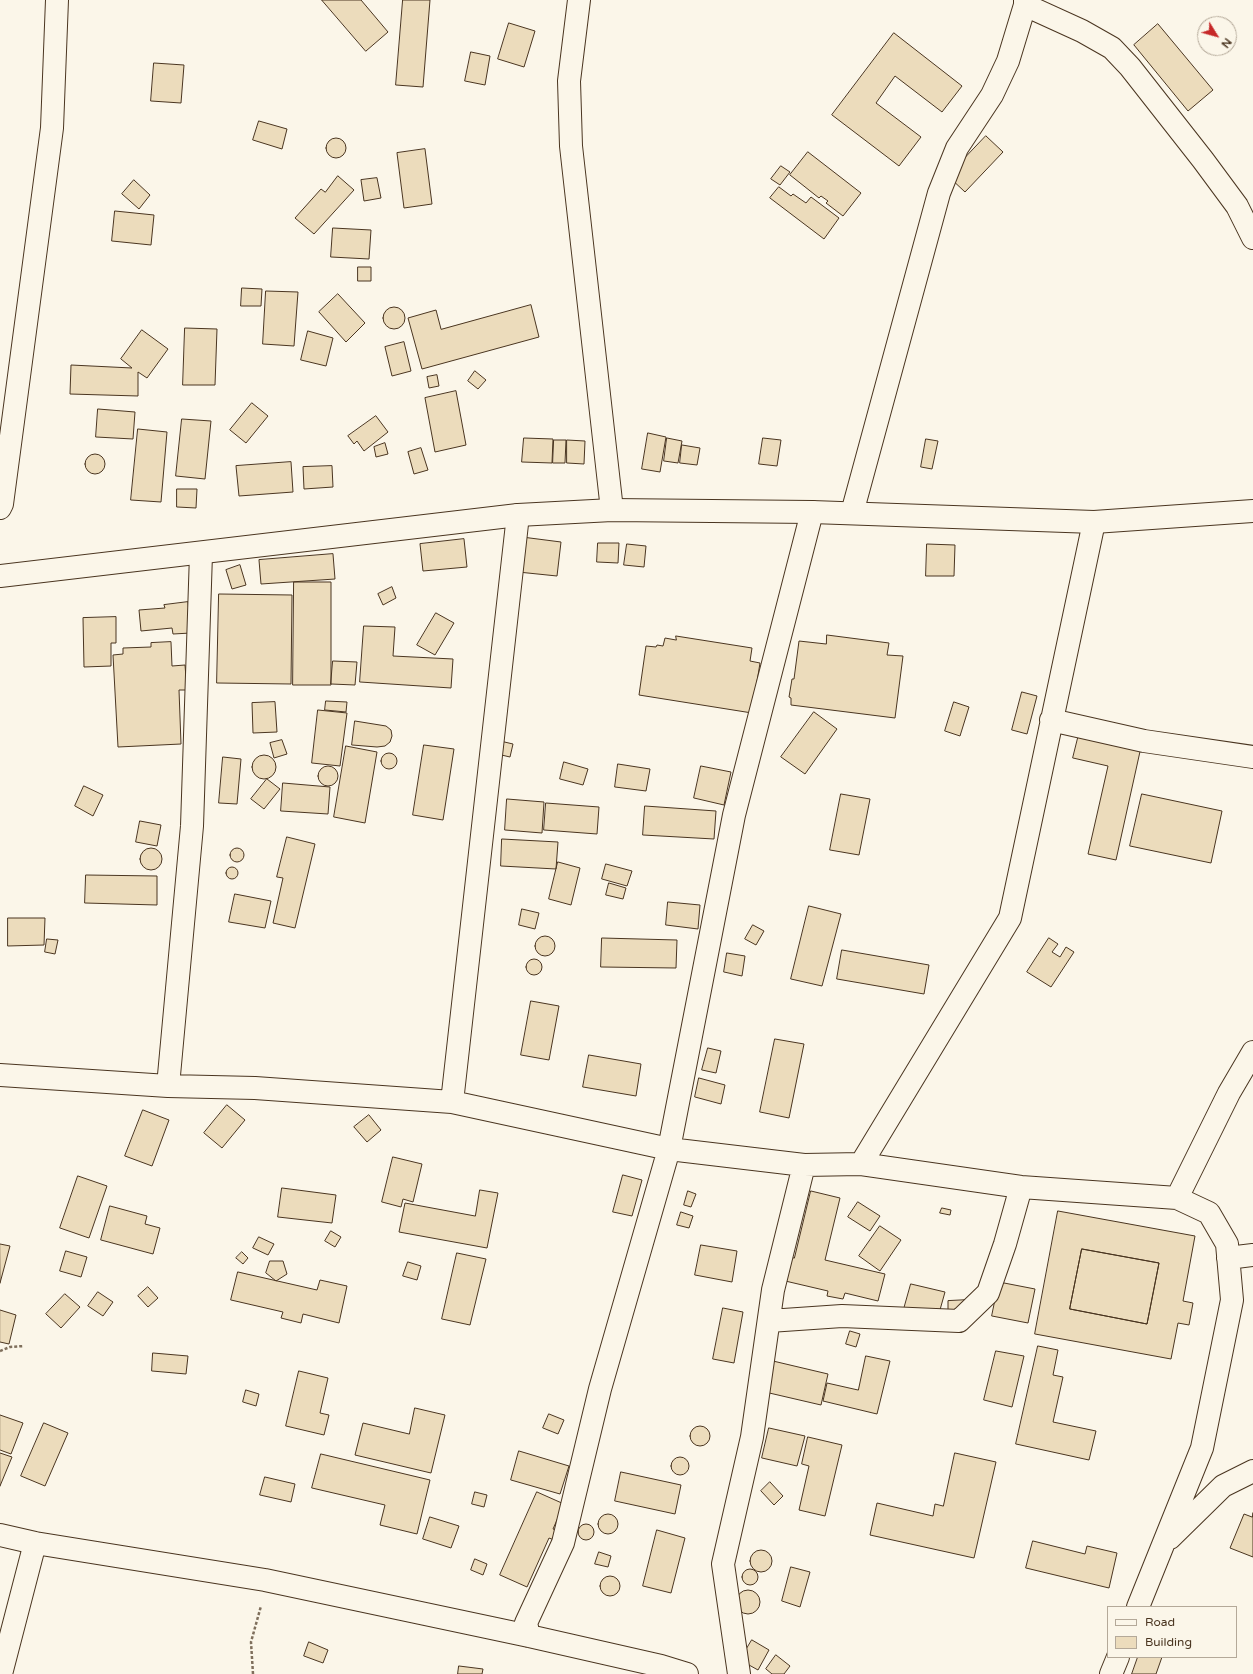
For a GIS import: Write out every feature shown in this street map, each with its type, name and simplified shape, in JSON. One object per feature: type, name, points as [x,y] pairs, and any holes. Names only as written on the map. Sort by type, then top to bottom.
[{"type":"street","points":[[0,508],[2,504],[52,128],[57,0]]},
{"type":"street","points":[[579,0],[569,81],[571,146],[612,510]]},
{"type":"street","points":[[852,513],[939,192],[957,148],[992,95],[1008,61],[1025,3],[1082,31],[1112,48],[1130,67],[1237,206],[1253,238]]},
{"type":"street","points":[[0,576],[201,554],[518,515],[612,510],[812,512],[1094,522],[1253,511]]},
{"type":"street","points":[[529,1636],[526,1623],[562,1544],[600,1389],[669,1149],[734,815],[812,512]]},
{"type":"street","points":[[452,1102],[518,515]]},
{"type":"street","points":[[861,1164],[1010,918],[1094,522]]},
{"type":"street","points":[[168,1086],[192,826],[201,554]]},
{"type":"street","points":[[1052,720],[1144,741],[1253,757]]},
{"type":"street","points":[[1177,1198],[1229,1093],[1253,1052]]},
{"type":"street","points":[[0,1075],[168,1086],[256,1088],[452,1102],[669,1149],[804,1165],[861,1164],[1021,1187],[1177,1198],[1209,1213],[1227,1244],[1232,1300],[1202,1448],[1138,1606]]},
{"type":"street","points":[[739,1674],[723,1564],[752,1437],[773,1290],[804,1165]]},
{"type":"street","points":[[768,1321],[842,1316],[959,1321],[988,1293],[1005,1244],[1021,1187]]},
{"type":"street","points":[[1228,1258],[1253,1255]]},
{"type":"street","points":[[1164,1545],[1223,1486],[1253,1471]]},
{"type":"street","points":[[0,1535],[35,1543],[265,1580],[529,1636],[661,1666],[688,1674]]},
{"type":"street","points":[[1,1674],[35,1543]]},
{"type":"street","points":[[1112,1674],[1118,1658]]},
{"type":"path","points":[[0,1351],[10,1347],[24,1346]]},
{"type":"path","points":[[253,1674],[251,1642],[260,1612],[265,1580]]},
{"type":"building","points":[[322,0],[361,0],[388,32],[366,51]]},
{"type":"building","points":[[403,0],[430,0],[423,87],[396,85]]},
{"type":"building","points":[[509,23],[535,31],[524,67],[498,59]]},
{"type":"building","points":[[1158,24],[1213,90],[1188,111],[1134,45]]},
{"type":"building","points":[[894,33],[962,86],[942,112],[895,76],[876,103],[921,137],[899,166],[832,115]]},
{"type":"building","points":[[471,52],[490,56],[485,85],[465,81]]},
{"type":"building","points":[[154,63],[184,65],[181,103],[151,101]]},
{"type":"building","points":[[259,121],[287,129],[282,149],[253,140]]},
{"type":"building","points":[[986,136],[1003,152],[965,192],[948,176]]},
{"type":"building","points":[[336,138],[343,141],[346,148],[343,155],[336,158],[329,155],[326,148],[329,141]]},
{"type":"building","points":[[425,149],[432,204],[404,208],[397,153]]},
{"type":"building","points":[[808,152],[861,193],[843,216],[826,203],[828,201],[821,196],[819,198],[790,175]]},
{"type":"building","points":[[781,166],[790,172],[780,185],[771,179]]},
{"type":"building","points":[[338,176],[354,190],[314,234],[295,218],[321,189],[325,192]]},
{"type":"building","points":[[377,178],[381,198],[364,201],[361,180]]},
{"type":"building","points":[[134,180],[150,195],[139,209],[122,194]]},
{"type":"building","points":[[779,187],[791,196],[793,194],[806,203],[811,197],[839,218],[824,239],[770,198]]},
{"type":"building","points":[[115,211],[154,215],[151,245],[112,241]]},
{"type":"building","points":[[333,228],[371,230],[369,259],[331,257]]},
{"type":"building","points":[[358,267],[371,267],[371,281],[358,281]]},
{"type":"building","points":[[242,288],[262,289],[261,306],[241,306]]},
{"type":"building","points":[[266,291],[298,292],[294,346],[263,344]]},
{"type":"building","points":[[338,294],[365,323],[346,342],[319,312]]},
{"type":"building","points":[[531,305],[539,337],[422,369],[408,318],[436,310],[441,329]]},
{"type":"building","points":[[394,307],[402,310],[405,318],[402,326],[394,329],[386,326],[383,318],[386,310]]},
{"type":"building","points":[[185,328],[217,329],[215,385],[183,385]]},
{"type":"building","points":[[142,330],[168,349],[147,378],[138,372],[138,396],[70,394],[71,365],[132,368],[121,359]]},
{"type":"building","points":[[308,331],[333,338],[326,366],[301,360]]},
{"type":"building","points":[[404,342],[411,371],[392,376],[385,347]]},
{"type":"building","points":[[475,371],[486,380],[478,389],[468,381]]},
{"type":"building","points":[[437,375],[439,386],[429,388],[427,377]]},
{"type":"building","points":[[456,391],[466,445],[435,452],[425,398]]},
{"type":"building","points":[[252,403],[268,416],[246,443],[230,430]]},
{"type":"building","points":[[98,409],[135,412],[133,439],[96,437]]},
{"type":"building","points":[[376,416],[388,432],[364,451],[357,441],[354,444],[348,436]]},
{"type":"building","points":[[182,419],[211,421],[205,479],[176,476]]},
{"type":"building","points":[[138,429],[167,432],[161,502],[131,500]]},
{"type":"building","points":[[648,433],[666,437],[660,472],[642,469]]},
{"type":"building","points":[[524,438],[553,439],[552,463],[522,462]]},
{"type":"building","points":[[667,438],[682,441],[678,463],[664,461]]},
{"type":"building","points":[[763,438],[781,440],[777,466],[759,464]]},
{"type":"building","points":[[926,439],[938,441],[932,469],[921,467]]},
{"type":"building","points":[[554,440],[566,440],[565,463],[553,463]]},
{"type":"building","points":[[567,440],[585,441],[584,464],[567,463]]},
{"type":"building","points":[[385,443],[388,454],[376,457],[374,447]]},
{"type":"building","points":[[682,445],[700,448],[697,465],[680,463]]},
{"type":"building","points":[[421,448],[428,470],[414,474],[408,452]]},
{"type":"building","points":[[95,454],[102,457],[105,464],[102,471],[95,474],[88,471],[85,464],[88,457]]},
{"type":"building","points":[[291,462],[293,492],[239,496],[236,466]]},
{"type":"building","points":[[332,466],[333,487],[304,489],[303,467]]},
{"type":"building","points":[[177,489],[197,489],[196,508],[177,507]]},
{"type":"building","points":[[522,537],[561,542],[557,576],[518,572]]},
{"type":"building","points":[[464,539],[467,567],[423,571],[420,544]]},
{"type":"building","points":[[598,543],[619,543],[618,563],[597,562]]},
{"type":"building","points":[[627,544],[646,546],[644,567],[624,565]]},
{"type":"building","points":[[927,544],[955,545],[954,576],[926,576]]},
{"type":"building","points":[[333,554],[335,579],[261,584],[259,560]]},
{"type":"building","points":[[240,565],[246,585],[232,589],[226,570]]},
{"type":"building","points":[[294,582],[331,582],[331,685],[293,685]]},
{"type":"building","points":[[392,587],[396,598],[383,605],[378,594]]},
{"type":"building","points":[[219,594],[292,595],[291,684],[217,683]]},
{"type":"building","points":[[188,602],[191,633],[173,634],[172,628],[141,631],[139,610],[165,608],[164,605]]},
{"type":"building","points":[[436,613],[454,623],[435,655],[417,645]]},
{"type":"building","points":[[116,617],[116,643],[111,643],[111,666],[84,667],[83,618]]},
{"type":"building","points":[[364,626],[395,627],[393,656],[453,659],[451,688],[360,682]]},
{"type":"building","points":[[827,635],[889,643],[887,655],[903,656],[895,718],[791,705],[791,698],[789,697],[792,679],[794,679],[799,641],[826,644]]},
{"type":"building","points":[[676,636],[752,648],[750,661],[760,663],[752,713],[639,695],[646,646],[663,646],[665,638],[676,640]]},
{"type":"building","points":[[171,642],[172,666],[185,665],[187,690],[179,690],[181,744],[118,747],[113,655],[123,654],[123,648],[151,647],[151,643]]},
{"type":"building","points":[[333,661],[357,662],[355,685],[331,684]]},
{"type":"building","points":[[1022,692],[1037,696],[1027,734],[1012,730]]},
{"type":"building","points":[[326,701],[347,702],[346,712],[325,710]]},
{"type":"building","points":[[275,702],[277,732],[253,733],[252,703]]},
{"type":"building","points":[[954,702],[969,707],[960,736],[945,731]]},
{"type":"building","points":[[318,710],[347,713],[340,766],[312,763]]},
{"type":"building","points":[[814,712],[837,729],[805,774],[781,757]]},
{"type":"building","points":[[355,721],[386,726],[391,730],[392,736],[390,742],[385,746],[377,747],[352,745]]},
{"type":"building","points":[[1079,734],[1141,747],[1116,860],[1088,854],[1108,766],[1073,758]]},
{"type":"building","points":[[282,740],[287,754],[274,758],[270,743]]},
{"type":"building","points":[[496,740],[513,744],[510,757],[493,753]]},
{"type":"building","points":[[424,745],[454,749],[443,820],[413,815]]},
{"type":"building","points":[[346,746],[377,752],[365,823],[334,817]]},
{"type":"building","points":[[386,753],[392,753],[397,758],[395,767],[392,769],[386,769],[381,764],[381,758]]},
{"type":"building","points":[[264,755],[272,759],[276,767],[272,775],[264,779],[256,775],[252,767],[256,759]]},
{"type":"building","points":[[223,757],[241,759],[237,804],[219,803]]},
{"type":"building","points":[[564,762],[588,769],[583,785],[560,779]]},
{"type":"building","points":[[618,764],[650,769],[646,791],[615,787]]},
{"type":"building","points":[[328,766],[335,769],[338,776],[335,783],[328,786],[321,783],[318,776],[321,769]]},
{"type":"building","points":[[701,766],[731,772],[724,805],[694,798]]},
{"type":"building","points":[[267,779],[280,789],[264,809],[251,799]]},
{"type":"building","points":[[283,783],[330,787],[328,814],[281,811]]},
{"type":"building","points":[[84,786],[103,795],[93,816],[75,806]]},
{"type":"building","points":[[841,794],[870,799],[859,855],[830,850]]},
{"type":"building","points":[[1142,794],[1222,811],[1211,863],[1130,846]]},
{"type":"building","points":[[507,799],[544,802],[542,833],[505,830]]},
{"type":"building","points":[[546,803],[599,807],[597,834],[544,830]]},
{"type":"building","points":[[645,806],[716,811],[714,839],[643,835]]},
{"type":"building","points":[[140,821],[161,825],[157,846],[136,842]]},
{"type":"building","points":[[287,837],[315,844],[295,928],[273,923],[283,878],[277,877]]},
{"type":"building","points":[[502,839],[558,842],[556,869],[501,866]]},
{"type":"building","points":[[151,848],[159,851],[162,859],[159,867],[151,870],[143,867],[140,859],[143,851]]},
{"type":"building","points":[[234,848],[240,848],[244,852],[244,858],[240,862],[234,862],[230,858],[230,852]]},
{"type":"building","points":[[558,862],[580,868],[571,905],[549,899]]},
{"type":"building","points":[[606,864],[632,871],[627,886],[602,879]]},
{"type":"building","points":[[232,867],[236,869],[238,873],[236,877],[232,879],[228,877],[226,873],[228,869]]},
{"type":"building","points":[[86,875],[157,876],[157,905],[85,903]]},
{"type":"building","points":[[609,883],[626,888],[623,899],[606,895]]},
{"type":"building","points":[[235,894],[271,901],[265,928],[229,922]]},
{"type":"building","points":[[668,902],[700,905],[698,929],[666,925]]},
{"type":"building","points":[[809,906],[841,914],[822,986],[791,979]]},
{"type":"building","points":[[522,909],[539,913],[535,929],[519,925]]},
{"type":"building","points":[[8,918],[45,918],[44,945],[8,946]]},
{"type":"building","points":[[753,925],[764,931],[756,945],[745,939]]},
{"type":"building","points":[[545,936],[552,939],[555,946],[552,953],[545,956],[538,953],[535,946],[538,939]]},
{"type":"building","points":[[602,938],[677,940],[676,968],[601,967]]},
{"type":"building","points":[[1049,938],[1058,944],[1052,952],[1060,957],[1066,947],[1074,952],[1051,987],[1027,972]]},
{"type":"building","points":[[47,939],[58,940],[55,954],[45,952]]},
{"type":"building","points":[[842,950],[929,965],[924,994],[837,979]]},
{"type":"building","points":[[727,953],[745,956],[742,976],[724,972]]},
{"type":"building","points":[[534,959],[541,964],[542,967],[537,974],[534,975],[527,970],[526,967],[531,960]]},
{"type":"building","points":[[531,1001],[559,1006],[549,1060],[521,1055]]},
{"type":"building","points":[[775,1039],[804,1044],[789,1118],[760,1112]]},
{"type":"building","points":[[708,1048],[721,1051],[716,1073],[702,1070]]},
{"type":"building","points":[[589,1055],[641,1064],[636,1096],[583,1087]]},
{"type":"building","points":[[699,1078],[725,1085],[721,1104],[695,1097]]},
{"type":"building","points":[[227,1105],[245,1120],[222,1148],[204,1133]]},
{"type":"building","points":[[143,1110],[169,1120],[152,1166],[125,1156]]},
{"type":"building","points":[[369,1115],[381,1130],[367,1142],[354,1127]]},
{"type":"building","points":[[393,1157],[422,1164],[413,1202],[403,1199],[401,1207],[382,1202]]},
{"type":"building","points":[[623,1175],[642,1180],[632,1216],[613,1212]]},
{"type":"building","points":[[78,1176],[107,1186],[89,1238],[60,1228]]},
{"type":"building","points":[[282,1188],[336,1195],[332,1223],[278,1217]]},
{"type":"building","points":[[480,1190],[498,1193],[487,1248],[399,1232],[405,1203],[475,1216]]},
{"type":"building","points":[[688,1191],[696,1194],[691,1207],[684,1205]]},
{"type":"building","points":[[811,1191],[840,1198],[825,1260],[885,1274],[878,1301],[845,1293],[843,1299],[827,1296],[828,1291],[781,1280],[786,1256],[794,1258]]},
{"type":"building","points":[[858,1202],[880,1216],[870,1231],[848,1217]]},
{"type":"building","points":[[110,1206],[147,1216],[145,1224],[160,1228],[153,1254],[101,1240]]},
{"type":"building","points":[[942,1208],[951,1210],[950,1215],[940,1213]]},
{"type":"building","points":[[1058,1211],[1195,1236],[1183,1301],[1193,1303],[1189,1325],[1178,1323],[1171,1359],[1035,1334]],"holes":[[[1082,1249],[1159,1263],[1147,1324],[1070,1309]]]},
{"type":"building","points":[[681,1212],[693,1216],[689,1228],[677,1225]]},
{"type":"building","points":[[880,1226],[901,1240],[880,1271],[859,1256]]},
{"type":"building","points":[[331,1231],[341,1237],[335,1247],[325,1241]]},
{"type":"building","points":[[259,1237],[274,1244],[268,1255],[253,1248]]},
{"type":"building","points":[[0,1244],[10,1246],[0,1283]]},
{"type":"building","points":[[701,1245],[737,1251],[732,1282],[695,1275]]},
{"type":"building","points":[[1082,1249],[1159,1263],[1147,1324],[1070,1309]]},
{"type":"building","points":[[66,1251],[87,1257],[81,1277],[60,1271]]},
{"type":"building","points":[[242,1252],[248,1258],[243,1264],[236,1258]]},
{"type":"building","points":[[457,1253],[486,1259],[470,1325],[442,1319]]},
{"type":"building","points":[[270,1261],[283,1261],[287,1274],[276,1281],[266,1273]]},
{"type":"building","points":[[408,1262],[421,1266],[417,1280],[403,1276]]},
{"type":"building","points":[[238,1272],[317,1290],[320,1280],[347,1286],[339,1323],[303,1314],[301,1323],[281,1318],[283,1312],[231,1300]]},
{"type":"building","points":[[999,1282],[1035,1289],[1028,1323],[992,1316]]},
{"type":"building","points":[[911,1284],[945,1292],[938,1317],[904,1309]]},
{"type":"building","points":[[148,1287],[158,1298],[148,1307],[138,1296]]},
{"type":"building","points":[[98,1292],[113,1302],[103,1316],[88,1306]]},
{"type":"building","points":[[65,1294],[80,1307],[61,1328],[46,1314]]},
{"type":"building","points":[[968,1300],[969,1309],[948,1310],[948,1301]]},
{"type":"building","points":[[723,1308],[743,1312],[734,1363],[713,1359]]},
{"type":"building","points":[[0,1310],[16,1315],[9,1344],[0,1342]]},
{"type":"building","points":[[850,1331],[860,1334],[856,1347],[846,1344]]},
{"type":"building","points":[[1038,1346],[1058,1350],[1053,1375],[1063,1377],[1053,1422],[1096,1431],[1089,1460],[1016,1444]]},
{"type":"building","points":[[996,1351],[1024,1356],[1012,1407],[984,1400]]},
{"type":"building","points":[[153,1353],[188,1356],[186,1374],[152,1371]]},
{"type":"building","points":[[866,1356],[890,1361],[877,1414],[823,1401],[827,1383],[858,1390]]},
{"type":"building","points":[[773,1361],[828,1374],[821,1405],[765,1392]]},
{"type":"building","points":[[299,1371],[328,1378],[320,1413],[329,1415],[324,1435],[286,1426]]},
{"type":"building","points":[[246,1390],[259,1394],[256,1406],[243,1402]]},
{"type":"building","points":[[415,1408],[445,1415],[431,1473],[355,1455],[363,1423],[409,1434]]},
{"type":"building","points":[[549,1414],[564,1420],[558,1434],[543,1428]]},
{"type":"building","points":[[0,1415],[23,1423],[11,1454],[0,1450]]},
{"type":"building","points":[[44,1423],[68,1433],[45,1486],[21,1476]]},
{"type":"building","points":[[696,1426],[704,1426],[710,1432],[710,1440],[704,1446],[696,1446],[690,1440],[690,1432]]},
{"type":"building","points":[[769,1428],[805,1436],[797,1466],[762,1458]]},
{"type":"building","points":[[808,1437],[842,1445],[825,1516],[799,1510],[809,1466],[802,1464]]},
{"type":"building","points":[[519,1451],[569,1466],[560,1494],[511,1480]]},
{"type":"building","points":[[0,1453],[12,1457],[0,1486]]},
{"type":"building","points":[[955,1453],[996,1462],[974,1558],[870,1535],[877,1503],[933,1516],[935,1504],[943,1506]]},
{"type":"building","points":[[321,1454],[430,1480],[417,1534],[380,1525],[385,1505],[312,1488]]},
{"type":"building","points":[[680,1457],[686,1460],[689,1466],[686,1472],[680,1475],[674,1472],[671,1466],[674,1460]]},
{"type":"building","points":[[621,1472],[681,1485],[675,1514],[615,1501]]},
{"type":"building","points":[[265,1477],[295,1484],[291,1502],[260,1495]]},
{"type":"building","points":[[770,1482],[783,1496],[774,1505],[761,1491]]},
{"type":"building","points":[[475,1492],[487,1495],[484,1507],[472,1504]]},
{"type":"building","points":[[537,1492],[564,1504],[553,1529],[558,1531],[554,1540],[549,1538],[527,1587],[500,1575]]},
{"type":"building","points":[[1253,1513],[1253,1557],[1230,1548],[1244,1514],[1252,1517]]},
{"type":"building","points":[[608,1514],[615,1517],[618,1524],[615,1531],[608,1534],[601,1531],[598,1524],[601,1517]]},
{"type":"building","points":[[430,1517],[459,1526],[451,1548],[423,1539]]},
{"type":"building","points":[[586,1524],[592,1526],[594,1532],[592,1538],[586,1540],[580,1538],[578,1532],[580,1526]]},
{"type":"building","points":[[657,1530],[685,1538],[671,1593],[643,1586]]},
{"type":"building","points":[[1033,1541],[1085,1554],[1087,1546],[1117,1553],[1109,1588],[1026,1568]]},
{"type":"building","points":[[761,1550],[769,1553],[772,1561],[769,1569],[761,1572],[753,1569],[750,1561],[753,1553]]},
{"type":"building","points":[[599,1552],[611,1556],[608,1567],[595,1564]]},
{"type":"building","points":[[475,1559],[487,1564],[483,1575],[471,1570]]},
{"type":"building","points":[[791,1567],[810,1572],[800,1607],[782,1601]]},
{"type":"building","points":[[750,1569],[756,1571],[758,1577],[756,1583],[750,1585],[744,1583],[742,1577],[744,1571]]},
{"type":"building","points":[[610,1576],[617,1579],[620,1586],[617,1593],[610,1596],[603,1593],[600,1586],[603,1579]]},
{"type":"building","points":[[748,1590],[753,1591],[759,1597],[759,1607],[753,1613],[748,1614],[743,1613],[737,1607],[736,1602],[737,1597],[743,1591]]},
{"type":"building","points":[[752,1640],[769,1650],[758,1670],[740,1660]]},
{"type":"building","points":[[309,1642],[328,1650],[323,1663],[304,1656]]},
{"type":"building","points":[[776,1655],[790,1666],[784,1674],[772,1674],[766,1669]]},
{"type":"building","points":[[1138,1658],[1162,1658],[1156,1674],[1132,1674]]},
{"type":"building","points":[[459,1666],[483,1669],[482,1674],[458,1674]]}]
